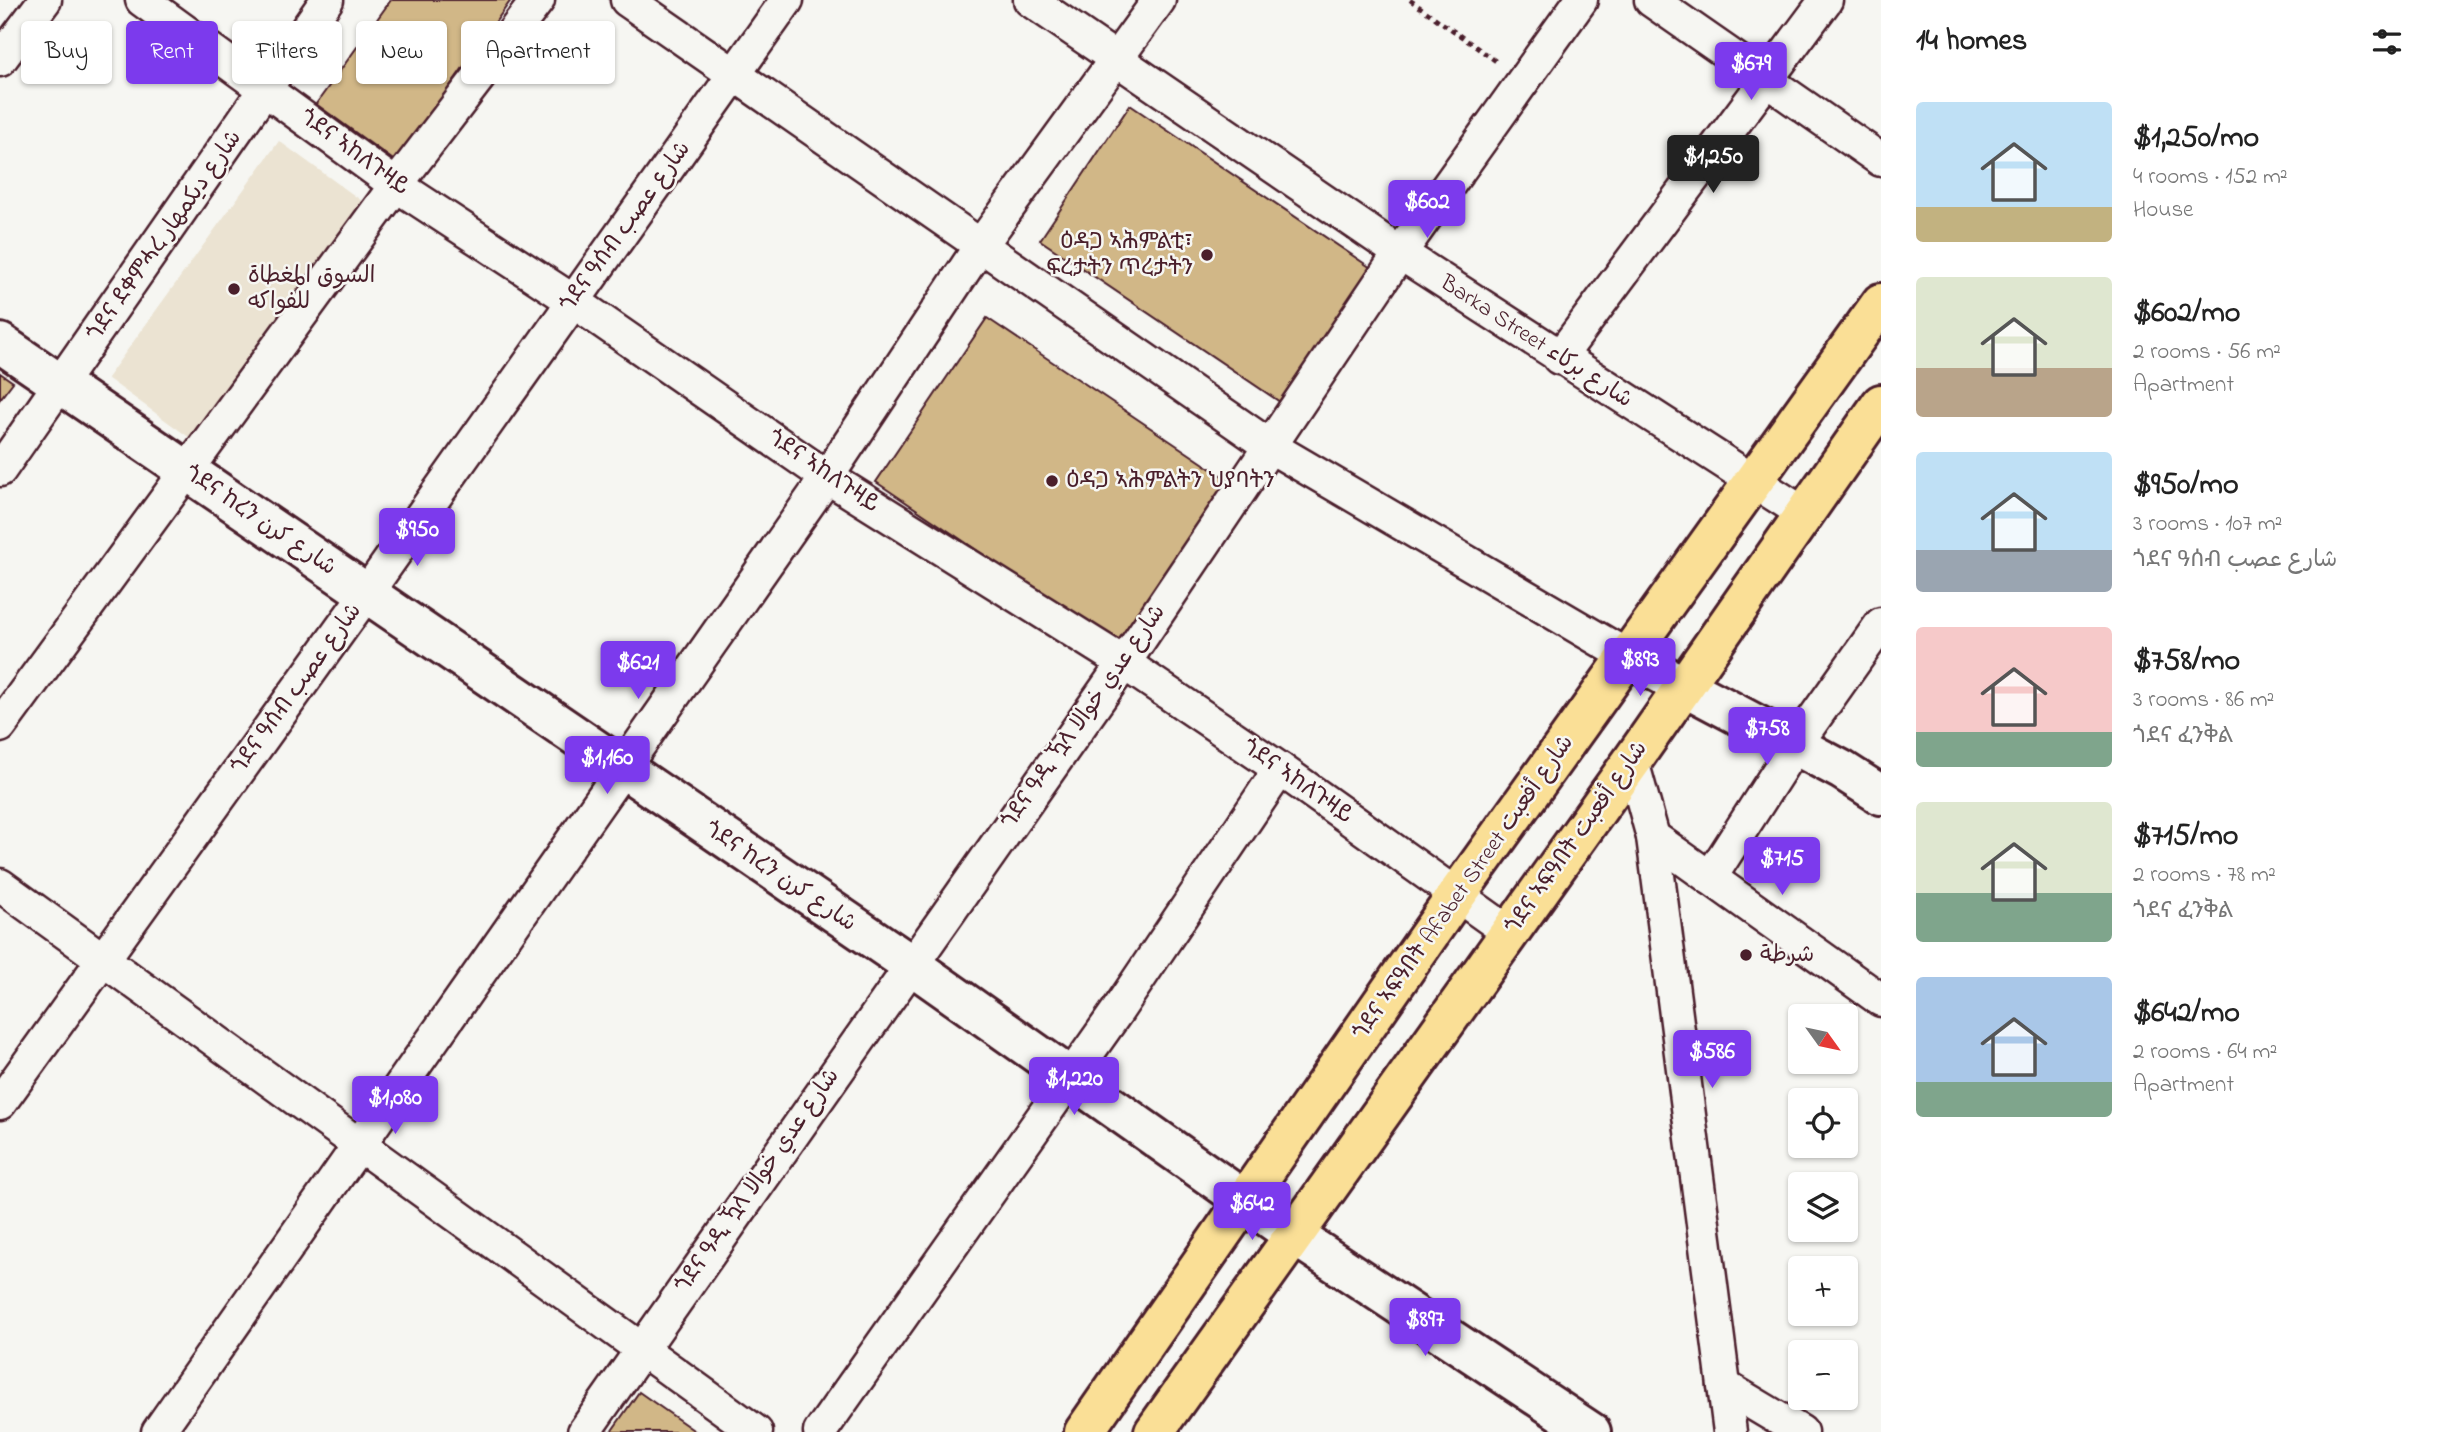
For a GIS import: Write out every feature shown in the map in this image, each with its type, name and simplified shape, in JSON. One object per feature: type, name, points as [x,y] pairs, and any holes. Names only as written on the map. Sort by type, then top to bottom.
[{"type":"highway","name":"ጎደና ኣፍዓበት Afabet Street شارع أفعبت","points":[[1245,1202],[1456,896],[1754,484],[1881,303]]},
{"type":"highway","name":"ጎደና ኣፍዓበት شارع أفعبت","points":[[1154,1432],[1292,1234],[1633,761],[1881,404]]},
{"type":"highway","points":[[1084,1432],[1245,1202]]},
{"type":"street","points":[[0,60],[45,0]]},
{"type":"street","name":"ጎደና ኣከለጉዛይ","points":[[142,0],[396,185],[573,301],[827,477],[1124,663],[1280,769],[1510,933]]},
{"type":"street","name":"ጎደና ደቀምሓረ شارع ديكمهار","points":[[0,470],[267,90],[327,0]]},
{"type":"street","points":[[0,726],[185,469],[396,185],[538,0]]},
{"type":"street","points":[[627,0],[1271,447],[1682,688],[1842,771],[1881,795]]},
{"type":"street","name":"ጎደና ዓሰብ شارع عصب","points":[[0,1103],[366,594],[787,0]]},
{"type":"street","name":"Barka Street شارع بركاء","points":[[1030,0],[1400,253],[1754,484],[1803,513]]},
{"type":"street","points":[[158,1432],[827,477],[981,245],[1159,0]]},
{"type":"street","name":"ጎደና ዓዲ ዃላ شارع عدي خوالا","points":[[584,1432],[910,964],[1124,663],[1400,253],[1525,82],[1581,0]]},
{"type":"street","points":[[1651,0],[1881,160]]},
{"type":"street","points":[[1559,358],[1826,0]]},
{"type":"street","name":"ጎደና ከረን شارع كرن","points":[[0,343],[910,964],[1068,1079],[1245,1202],[1591,1432]]},
{"type":"street","points":[[1710,878],[1794,747],[1881,624]]},
{"type":"street","points":[[1633,761],[1653,837],[1730,1432]]},
{"type":"street","points":[[821,1432],[1068,1079],[1280,769]]},
{"type":"street","points":[[1653,837],[1881,1000]]},
{"type":"street","points":[[0,885],[756,1432]]},
{"type":"street","points":[[1724,1387],[1801,1432]]},
{"type":"path","points":[[1410,0],[1525,82]]},
{"type":"shaded area","name":"السوق المغطاة للفواكه","points":[[279,141],[362,201],[190,438],[107,378]]},
{"type":"building","points":[[391,0],[511,0],[496,21],[461,21],[461,70],[396,162],[316,104],[330,84],[342,84],[342,68],[356,49],[356,84],[447,84],[447,21],[376,21]]},
{"type":"building","name":"ዕዳጋ ኣሕምልቲ፣ ፍረታትን ጥረታትን","points":[[1130,105],[1374,270],[1283,404],[1040,240]]},
{"type":"building","name":"ዕዳጋ ኣሕምልትን ህያባትን","points":[[987,318],[1228,480],[1117,645],[876,482]]},
{"type":"building","points":[[0,373],[13,382],[0,399]]},
{"type":"building","points":[[639,1392],[696,1432],[611,1432]]},
{"type":"place","name":"ዕዳጋ ኣሕምልቲ፣ ፍረታትን ጥረታትን","points":[[1207,255]]},
{"type":"place","name":"السوق المغطاة للفواكه","points":[[234,289]]},
{"type":"place","name":"ዕዳጋ ኣሕምልትን ህያባትን","points":[[1052,481]]},
{"type":"place","name":"شرطة","points":[[1746,955]]}]
